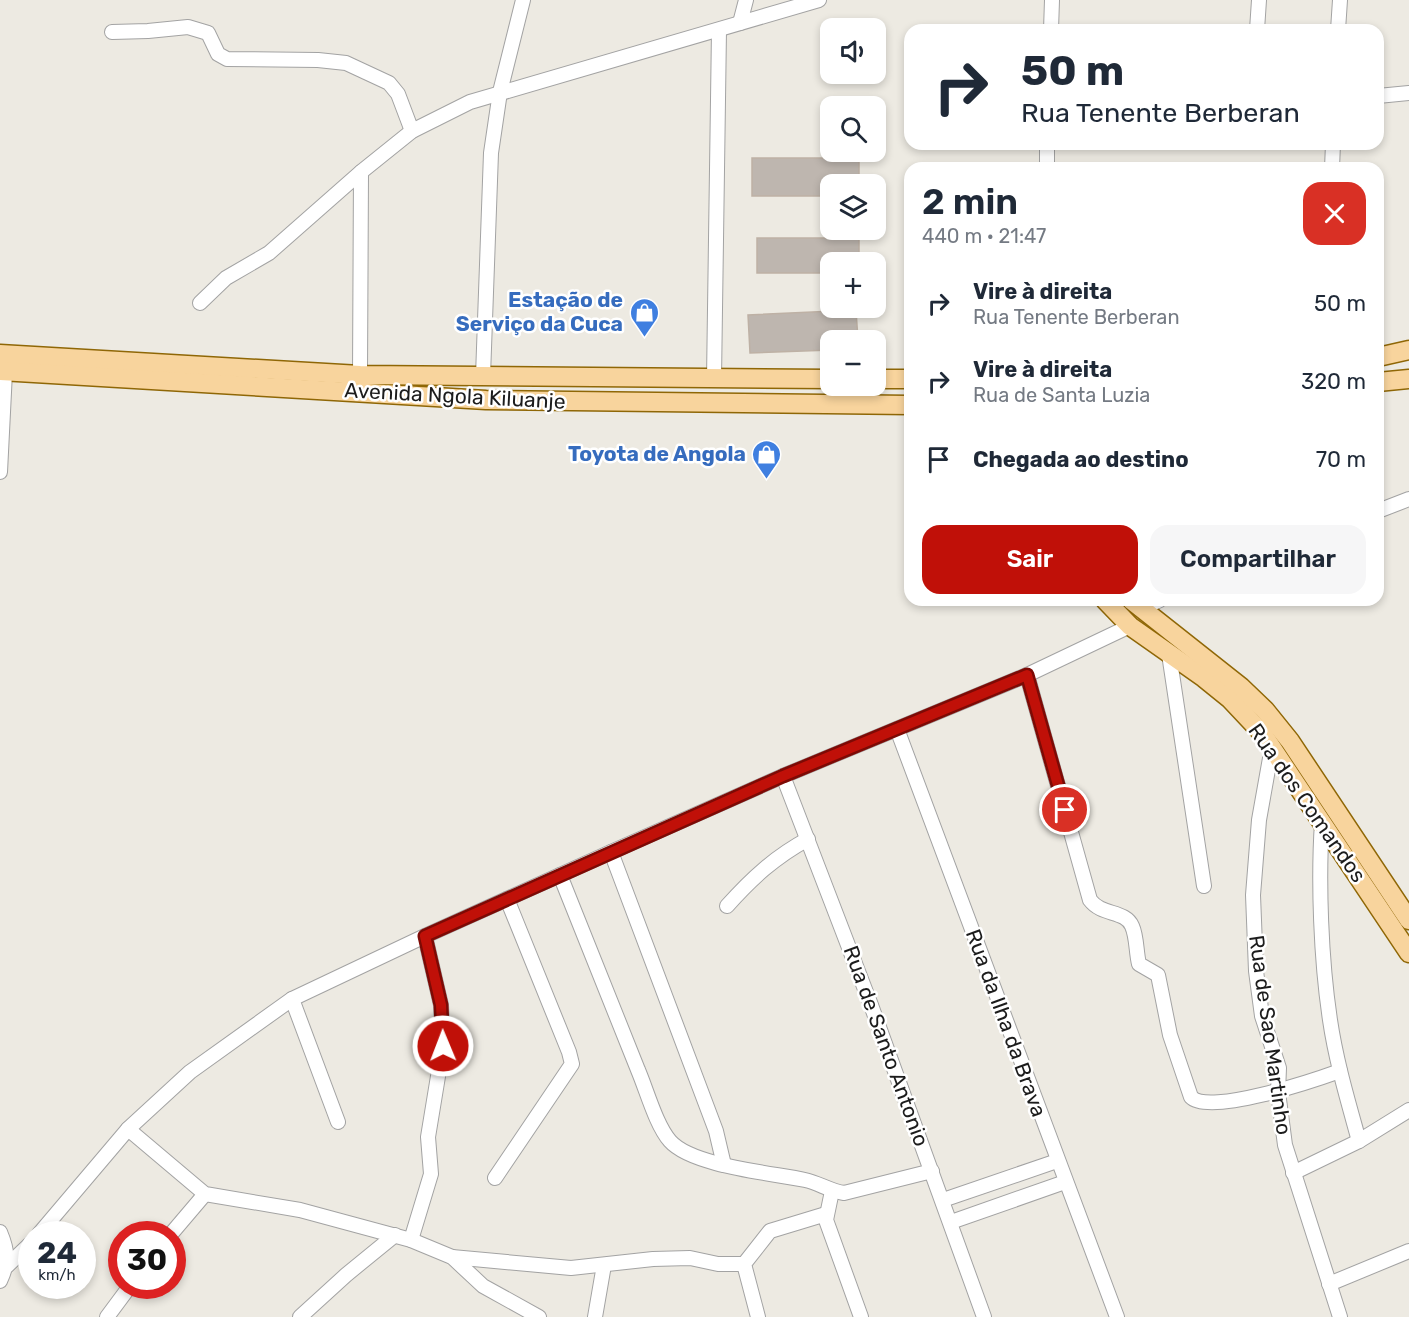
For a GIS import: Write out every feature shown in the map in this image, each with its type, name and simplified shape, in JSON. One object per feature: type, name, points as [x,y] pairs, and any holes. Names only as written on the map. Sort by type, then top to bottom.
[{"type":"main road","points":[[1384,356],[1409,350]]},
{"type":"main road","name":"Avenida Ngola Kiluanje","points":[[0,354],[360,375],[820,379]]},
{"type":"main road","name":"Avenida Ngola Kiluanje","points":[[3,371],[486,399],[904,406]]},
{"type":"main road","points":[[886,379],[904,379]]},
{"type":"main road","points":[[1384,381],[1409,379]]},
{"type":"main road","name":"Rua dos Comandos","points":[[1111,606],[1130,626],[1230,699],[1262,733],[1409,953]]},
{"type":"main road","name":"Rua dos Comandos","points":[[1136,606],[1241,687],[1265,710],[1290,741],[1406,912]]},
{"type":"street","points":[[483,376],[489,175],[500,93],[522,0]]},
{"type":"street","points":[[740,23],[746,0]]},
{"type":"street","points":[[200,303],[226,278],[275,248],[321,205],[412,131],[446,112],[500,93],[819,0]]},
{"type":"street","points":[[1051,24],[1052,0]]},
{"type":"street","points":[[1257,24],[1258,0]]},
{"type":"street","points":[[1338,24],[1340,0]]},
{"type":"street","points":[[112,32],[148,32],[188,27],[208,33],[218,54],[227,59],[318,60],[346,63],[389,83],[398,94],[412,131]]},
{"type":"street","points":[[714,379],[719,30]]},
{"type":"street","points":[[1384,95],[1409,93]]},
{"type":"street","points":[[360,375],[361,172]]},
{"type":"street","points":[[0,472],[3,371]]},
{"type":"street","points":[[1384,509],[1409,499]]},
{"type":"street","points":[[50,1221],[129,1129],[190,1072],[292,999],[611,852],[783,776],[1027,675],[1130,626]]},
{"type":"street","points":[[1169,654],[1204,886]]},
{"type":"street","points":[[1027,675],[1090,900],[1103,912],[1123,916],[1129,920],[1133,928],[1139,964],[1158,975],[1170,1035],[1188,1094],[1195,1101],[1212,1103],[1278,1092],[1341,1071]]},
{"type":"street","name":"Rua da Ilha da Brava","points":[[897,729],[1117,1317]]},
{"type":"street","name":"Rua de Sao Martinho","points":[[1272,747],[1259,820],[1253,896],[1256,971],[1262,1016],[1279,1068],[1278,1092],[1285,1145],[1340,1317]]},
{"type":"street","name":"Rua de Santo Antonio","points":[[783,776],[943,1200],[984,1317]]},
{"type":"street","points":[[1323,822],[1321,865],[1325,974],[1330,1020],[1359,1141]]},
{"type":"street","points":[[728,906],[768,863],[808,839]]},
{"type":"street","points":[[611,852],[713,1122],[724,1165]]},
{"type":"street","points":[[560,875],[663,1130],[671,1142],[683,1151],[724,1165],[804,1180],[832,1191],[855,1192],[932,1171]]},
{"type":"street","points":[[495,1178],[572,1064],[507,899]]},
{"type":"street","points":[[411,1240],[431,1174],[428,1137],[443,1046],[441,1005],[425,936]]},
{"type":"street","points":[[292,999],[338,1122]]},
{"type":"street","points":[[1293,1173],[1359,1141],[1409,1110]]},
{"type":"street","points":[[129,1129],[205,1194],[300,1210],[395,1235],[452,1257],[556,1267],[690,1258],[718,1264],[744,1264]]},
{"type":"street","points":[[943,1200],[1057,1161]]},
{"type":"street","points":[[951,1222],[1065,1182]]},
{"type":"street","points":[[832,1191],[826,1214],[828,1229],[861,1317]]},
{"type":"street","points":[[182,1221],[205,1194]]},
{"type":"street","points":[[744,1264],[770,1231],[826,1214]]},
{"type":"street","points":[[0,1232],[6,1249],[7,1266]]},
{"type":"street","points":[[300,1317],[395,1235]]},
{"type":"street","points":[[1329,1284],[1409,1251]]},
{"type":"street","points":[[0,1281],[7,1266],[18,1255]]},
{"type":"street","points":[[452,1257],[483,1286],[539,1317]]},
{"type":"street","points":[[744,1264],[758,1317]]},
{"type":"street","points":[[595,1317],[604,1265]]},
{"type":"street","points":[[106,1317],[120,1299]]},
{"type":"building","points":[[752,158],[820,158],[820,162],[859,162],[859,174],[820,174],[820,196],[752,196]]},
{"type":"building","points":[[757,238],[859,240],[859,252],[820,252],[820,273],[757,273]]},
{"type":"building","points":[[820,312],[820,318],[857,318],[857,330],[820,330],[820,350],[750,353],[748,315]]},
{"type":"place","name":"Estação de Serviço da Cuca","points":[[644,338]]},
{"type":"place","name":"Toyota de Angola","points":[[767,480]]},
{"type":"route","points":[[443,1046],[441,1005],[425,936],[783,776],[1027,675],[1065,810]]}]
